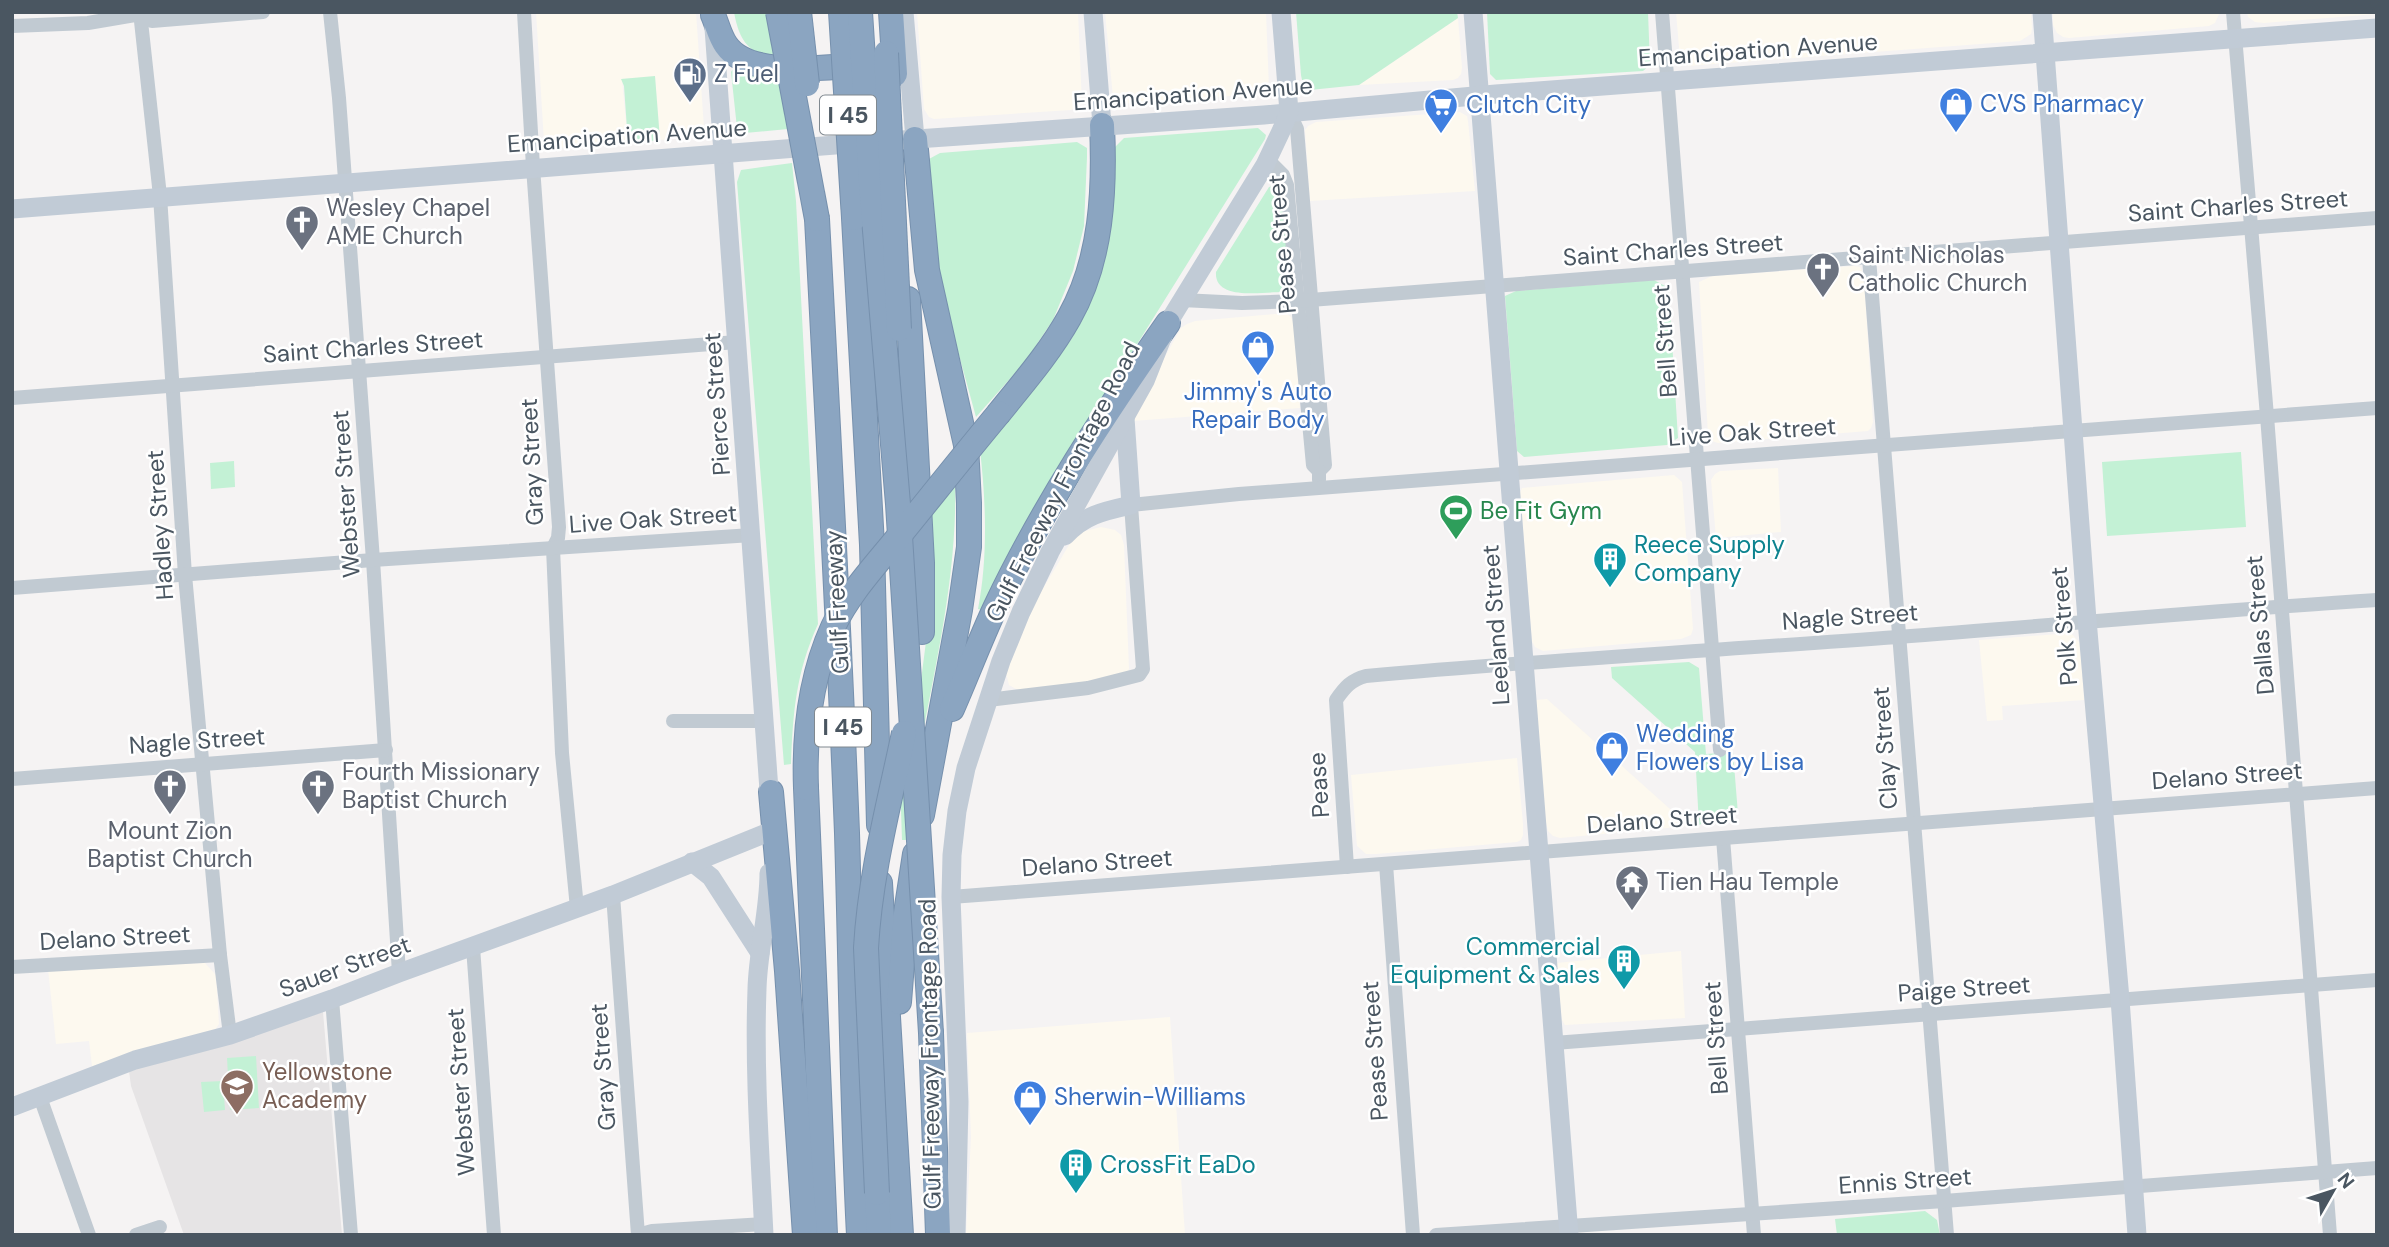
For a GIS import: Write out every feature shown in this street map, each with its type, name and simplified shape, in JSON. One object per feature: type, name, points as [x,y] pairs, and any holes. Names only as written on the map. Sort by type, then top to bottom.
[{"type":"highway","points":[[778,12],[817,219]]},
{"type":"highway","name":"Gulf Freeway","points":[[793,12],[807,91],[837,570],[859,1235]]},
{"type":"highway","points":[[799,12],[807,91]]},
{"type":"highway","name":"Gulf Freeway","points":[[841,12],[872,545],[881,917],[901,1235]]},
{"type":"highway","points":[[860,12],[871,183],[898,504],[931,1033],[937,1235]]},
{"type":"highway","points":[[883,12],[894,195],[902,414],[898,504]]},
{"type":"highway","points":[[891,12],[895,79],[927,270],[966,445],[969,503],[969,547],[962,593],[906,913],[891,1069]]},
{"type":"highway","points":[[713,14],[725,45],[739,59],[752,65],[770,68],[882,65],[895,79]]},
{"type":"highway","points":[[825,1235],[806,788],[806,730],[811,697],[823,652],[834,625],[856,589],[1042,360],[1070,317],[1085,282],[1095,248],[1104,176],[1102,125]]},
{"type":"highway","name":"I 45","points":[[879,1235],[866,948],[868,919],[872,885],[916,675],[922,632],[922,563],[907,140]]},
{"type":"highway","points":[[933,759],[1009,581],[1118,394],[1168,323]]},
{"type":"highway","points":[[771,792],[787,971],[805,1235]]},
{"type":"main road","points":[[904,12],[907,140]]},
{"type":"main road","points":[[1093,12],[1102,125]]},
{"type":"main road","name":"Pease Street","points":[[1281,12],[1289,112]]},
{"type":"main road","name":"Leeland Street","points":[[1473,12],[1569,1231]]},
{"type":"main road","name":"Polk Street","points":[[2042,12],[2087,620],[2120,999],[2137,1235]]},
{"type":"main road","name":"Pierce Street","points":[[713,14],[771,792]]},
{"type":"main road","name":"Emancipation Avenue","points":[[12,209],[346,185],[533,167],[2377,28]]},
{"type":"main road","name":"Gulf Freeway Frontage Road","points":[[957,1235],[959,1101],[951,897],[957,811],[966,768],[1021,612],[1050,552],[1145,381],[1168,323],[1268,160],[1289,112]]},
{"type":"main road","points":[[1050,552],[1077,523],[1094,514],[1131,505],[1125,417]]},
{"type":"main road","points":[[764,1229],[756,1043],[760,953],[769,897],[771,792]]},
{"type":"main road","name":"Sauer Street","points":[[12,1107],[135,1060],[230,1035],[332,999],[613,895],[769,832]]},
{"type":"main road","points":[[692,862],[710,877],[760,953]]},
{"type":"street","points":[[12,26],[88,23],[140,12],[152,21],[264,12]]},
{"type":"street","name":"Hadley Street","points":[[140,12],[160,197],[184,575],[230,1035]]},
{"type":"street","name":"Webster Street","points":[[330,12],[360,372],[399,973]]},
{"type":"street","name":"Gray Street","points":[[524,12],[559,527],[553,548],[562,752],[577,908]]},
{"type":"street","name":"Bell Street","points":[[1662,12],[1720,750]]},
{"type":"street","name":"Dallas Street","points":[[2233,12],[2330,1235]]},
{"type":"street","name":"Pease Street","points":[[1289,112],[1297,128],[1304,300]]},
{"type":"street","name":"Pease Street","points":[[1268,160],[1283,175],[1287,185],[1325,465],[1319,471],[1320,488]]},
{"type":"street","name":"Saint Charles Street","points":[[1182,300],[1242,303],[1304,300],[2377,218]]},
{"type":"street","name":"Clay Street","points":[[1868,258],[1947,1235]]},
{"type":"street","name":"Saint Charles Street","points":[[12,398],[737,342]]},
{"type":"street","name":"Live Oak Street","points":[[1131,505],[1320,488],[2377,408]]},
{"type":"street","points":[[988,700],[1088,688],[1139,674],[1143,669],[1131,505]]},
{"type":"street","name":"Live Oak Street","points":[[12,589],[373,560],[752,535]]},
{"type":"street","name":"Nagle Street","points":[[1336,700],[1345,686],[1354,679],[1366,676],[1523,662],[1900,637],[2087,620],[2377,600]]},
{"type":"street","name":"Pease","points":[[1336,700],[1347,867]]},
{"type":"street","points":[[673,721],[765,721]]},
{"type":"street","name":"Nagle Street","points":[[12,779],[386,750]]},
{"type":"street","name":"Delano Street","points":[[951,897],[2377,788]]},
{"type":"street","name":"Bell Street","points":[[1723,838],[1754,1235]]},
{"type":"street","name":"Pease Street","points":[[1385,864],[1413,1235]]},
{"type":"street","name":"Gray Street","points":[[613,895],[638,1235]]},
{"type":"street","name":"Webster Street","points":[[473,947],[494,1235]]},
{"type":"street","name":"Delano Street","points":[[12,967],[220,955]]},
{"type":"street","name":"Paige Street","points":[[1555,1043],[2377,980]]},
{"type":"street","points":[[332,999],[351,1235]]},
{"type":"street","points":[[40,1097],[89,1235]]},
{"type":"street","name":"Ennis Street","points":[[1436,1235],[1569,1231],[1753,1213],[2377,1168]]},
{"type":"street","points":[[136,1235],[160,1227]]},
{"type":"street","points":[[638,1235],[652,1231],[764,1229]]},
{"type":"shaded area","points":[[536,12],[696,12],[704,128],[702,134],[660,140],[655,77],[622,79],[628,143],[552,148],[547,146],[544,142]]},
{"type":"shaded area","points":[[917,12],[1078,12],[1082,104],[1071,110],[934,119],[929,117],[924,109]]},
{"type":"shaded area","points":[[1105,12],[1266,12],[1269,89],[1257,94],[1118,104],[1113,98]]},
{"type":"shaded area","points":[[1676,12],[2031,12],[2032,29],[2031,34],[2020,41],[1688,66],[1680,59]]},
{"type":"shaded area","points":[[2053,12],[2220,12],[2215,23],[2209,26],[2069,38],[2057,33],[2053,25]]},
{"type":"shaded area","points":[[2247,12],[2377,14],[2264,23],[2255,22],[2248,17]]},
{"type":"shaded area","points":[[1458,18],[1462,68],[1458,78],[1359,85]]},
{"type":"shaded area","points":[[1460,112],[1467,116],[1468,121],[1475,191],[1310,201],[1305,130],[1308,126],[1316,122]]},
{"type":"shaded area","points":[[1860,267],[1864,276],[1873,422],[1871,428],[1868,431],[1718,443],[1712,441],[1708,434],[1699,282],[1712,276]]},
{"type":"shaded area","points":[[1286,313],[1294,324],[1300,408],[1133,421],[1134,412],[1181,328],[1195,321]]},
{"type":"shaded area","points":[[1778,468],[1781,532],[1716,538],[1711,480],[1715,474],[1720,471]]},
{"type":"shaded area","points":[[1674,475],[1682,482],[1693,629],[1691,635],[1681,639],[1543,651],[1535,647],[1532,641],[1520,493],[1522,488]]},
{"type":"shaded area","points":[[1101,527],[1115,530],[1121,535],[1124,545],[1129,669],[1126,674],[1030,692],[1016,689],[1009,685],[1006,673],[1035,602],[1072,540],[1081,532]]},
{"type":"shaded area","points":[[2071,633],[2080,643],[2084,700],[2002,706],[2003,720],[1987,721],[1979,640]]},
{"type":"shaded area","points":[[1547,699],[1679,817],[1699,815],[1699,825],[1560,838],[1553,836],[1548,831],[1544,815],[1536,700]]},
{"type":"shaded area","points":[[1517,758],[1523,824],[1521,840],[1376,854],[1366,854],[1357,846],[1351,775]]},
{"type":"shaded area","points":[[1681,951],[1685,1018],[1565,1025],[1562,1020],[1556,963]]},
{"type":"shaded area","points":[[205,963],[216,975],[219,1024],[215,1030],[92,1066],[89,1041],[56,1044],[48,969]]},
{"type":"shaded area","name":"Yellowstone Academy","points":[[323,1012],[342,1235],[184,1235],[131,1086],[129,1071]]},
{"type":"shaded area","points":[[1170,1017],[1185,1235],[966,1235],[971,1137],[967,1033]]},
{"type":"green space","points":[[734,12],[766,12],[776,57],[751,49],[746,44]]},
{"type":"green space","points":[[1296,12],[1457,12],[1458,18],[1359,85],[1310,90],[1303,85],[1301,75]]},
{"type":"green space","points":[[1487,12],[1648,12],[1650,65],[1643,71],[1496,80],[1490,74]]},
{"type":"green space","points":[[733,69],[762,79],[779,78],[788,129],[745,133],[737,128],[731,72]]},
{"type":"green space","points":[[655,76],[660,140],[628,143],[624,86],[621,79]]},
{"type":"green space","points":[[1258,128],[1266,135],[1265,139],[1116,378],[985,611],[978,609],[985,530],[980,450],[1072,338],[1087,304],[1114,193],[1115,147],[1124,138]]},
{"type":"green space","points":[[1077,142],[1087,148],[1087,157],[1084,226],[1073,271],[1053,320],[1025,362],[976,417],[943,297],[935,254],[929,159],[940,153]]},
{"type":"green space","points":[[792,163],[818,624],[800,676],[791,764],[784,765],[737,182],[741,170]]},
{"type":"green space","points":[[1269,187],[1283,191],[1292,284],[1289,290],[1283,292],[1231,291],[1217,281],[1216,272]]},
{"type":"green space","points":[[1654,280],[1665,286],[1669,293],[1678,438],[1667,445],[1524,457],[1517,451],[1505,296],[1516,291]]},
{"type":"green space","points":[[2241,452],[2246,527],[2107,536],[2102,462]]},
{"type":"green space","points":[[234,461],[235,487],[211,489],[210,463]]},
{"type":"green space","points":[[955,479],[955,525],[945,615],[906,840],[902,840],[900,780],[917,711],[927,634],[926,516]]},
{"type":"green space","points":[[1689,662],[1699,668],[1706,754],[1733,752],[1738,814],[1708,816],[1706,822],[1699,825],[1695,752],[1612,678],[1611,667]]},
{"type":"green space","points":[[256,1056],[259,1108],[230,1110],[227,1058]]},
{"type":"green space","points":[[223,1081],[225,1110],[204,1112],[201,1082]]},
{"type":"green space","points":[[1925,1211],[1937,1220],[1940,1235],[1837,1235],[1835,1219]]},
{"type":"place","name":"Z Fuel","points":[[690,104]]},
{"type":"place","name":"CVS Pharmacy","points":[[1956,134]]},
{"type":"place","name":"Clutch City","points":[[1441,135]]},
{"type":"place","name":"Wesley Chapel AME Church","points":[[302,252]]},
{"type":"place","name":"Saint Nicholas Catholic Church","points":[[1823,299]]},
{"type":"place","name":"Jimmy's Auto Repair Body","points":[[1258,377]]},
{"type":"place","name":"Be Fit Gym","points":[[1456,541]]},
{"type":"place","name":"Reece Supply Company","points":[[1610,589]]},
{"type":"place","name":"Wedding Flowers by Lisa","points":[[1612,778]]},
{"type":"place","name":"Mount Zion Baptist Church","points":[[170,816]]},
{"type":"place","name":"Fourth Missionary Baptist Church","points":[[318,816]]},
{"type":"place","name":"Tien Hau Temple","points":[[1632,912]]},
{"type":"place","name":"Commercial Equipment & Sales","points":[[1624,991]]},
{"type":"place","name":"Yellowstone Academy","points":[[237,1116]]},
{"type":"place","name":"Sherwin-Williams","points":[[1030,1127]]},
{"type":"place","name":"CrossFit EaDo","points":[[1076,1195]]}]
